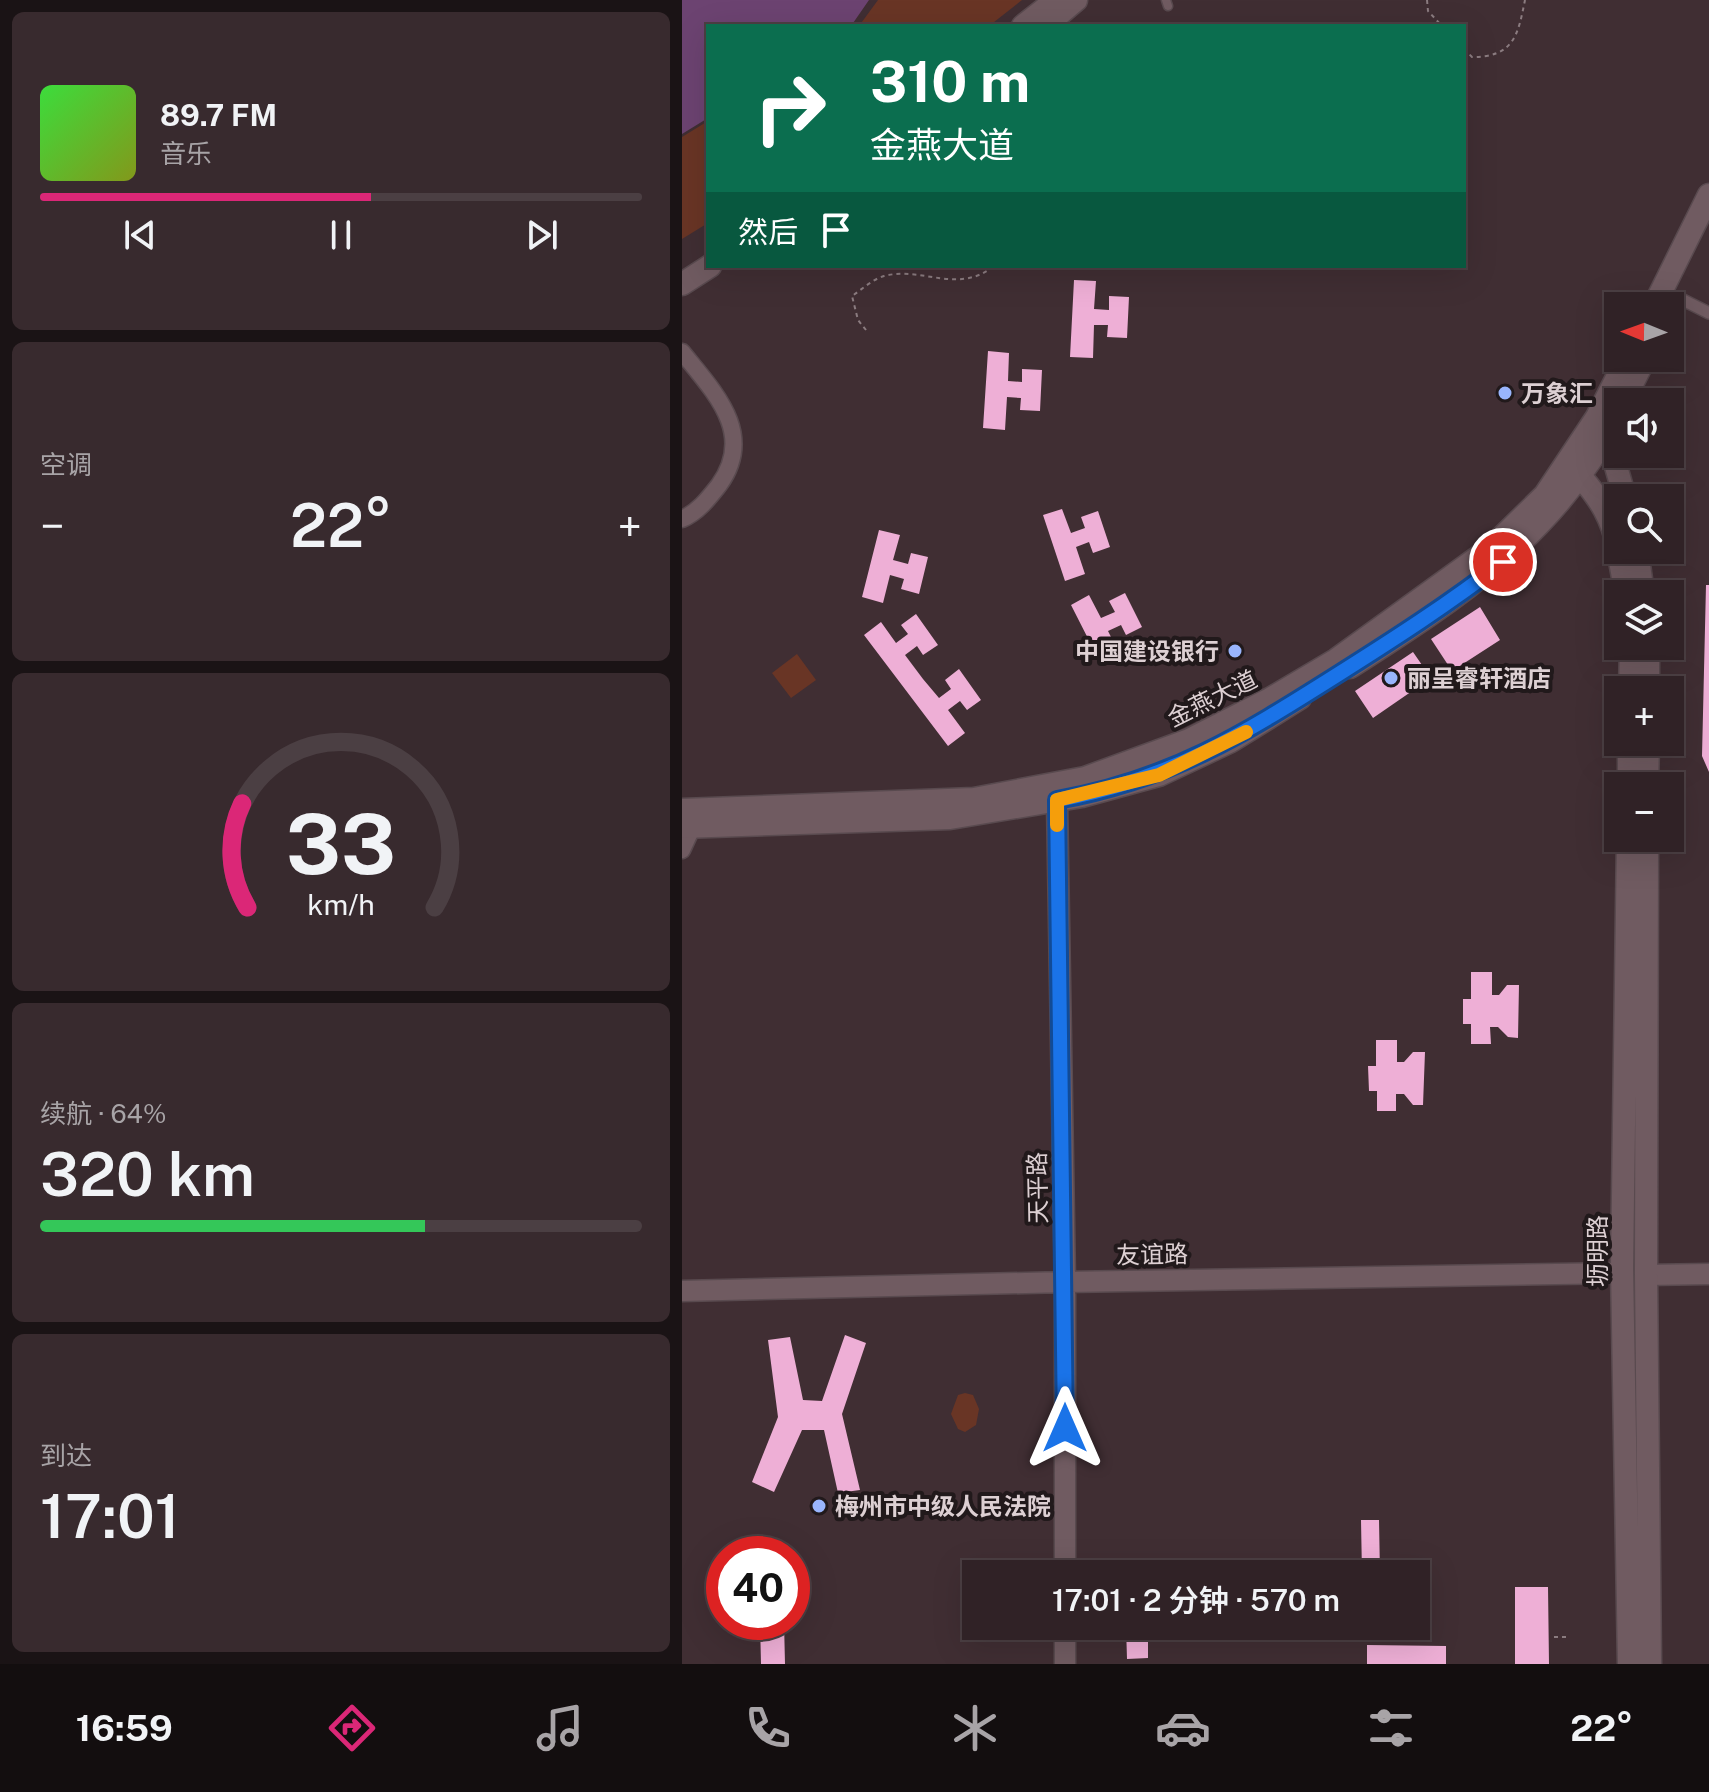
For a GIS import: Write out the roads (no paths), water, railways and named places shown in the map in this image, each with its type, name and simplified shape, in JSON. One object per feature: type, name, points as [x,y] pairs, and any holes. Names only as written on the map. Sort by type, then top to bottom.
[{"type":"main road","points":[[1026,24],[1056,0]]},
{"type":"main road","points":[[1047,24],[1076,0]]},
{"type":"main road","points":[[1661,292],[1709,195]]},
{"type":"main road","points":[[1681,292],[1709,228]]},
{"type":"main road","points":[[682,273],[706,258]]},
{"type":"main road","points":[[682,284],[707,268]]},
{"type":"main road","name":"金燕大道","points":[[686,821],[974,799],[1085,778],[1189,740],[1270,699],[1336,660],[1491,548],[1545,495],[1597,417],[1620,372]]},
{"type":"main road","name":"金燕大道","points":[[686,821],[950,818],[1057,800],[1159,775],[1231,741],[1447,605],[1503,562],[1581,477],[1604,440]]},
{"type":"main road","points":[[1581,477],[1604,507]]},
{"type":"main road","name":"坜明路","points":[[1628,852],[1622,1273],[1639,1629],[1650,1664]]},
{"type":"main road","name":"坜明路","points":[[1629,1664],[1639,1629],[1646,1281],[1647,852]]},
{"type":"main road","points":[[1612,1664],[1639,1629],[1667,1664]]},
{"type":"street","points":[[1684,306],[1709,313]]},
{"type":"street","points":[[682,352],[709,386],[733,429],[736,451],[724,478],[706,503],[682,519]]},
{"type":"street","name":"天平路","points":[[1057,800],[1065,1282],[1065,1560]]},
{"type":"street","points":[[682,850],[686,821]]},
{"type":"street","name":"友谊路","points":[[682,1291],[1622,1273]]},
{"type":"street","points":[[1646,1281],[1709,1274]]},
{"type":"street","points":[[1646,1281],[1709,1285]]},
{"type":"street","points":[[1065,1640],[1065,1664]]},
{"type":"place","name":"万象汇","points":[[1505,393]]},
{"type":"place","name":"中国建设银行","points":[[1235,651]]},
{"type":"place","name":"丽呈睿轩酒店","points":[[1391,678]]},
{"type":"place","name":"梅州市中级人民法院","points":[[819,1506]]}]
